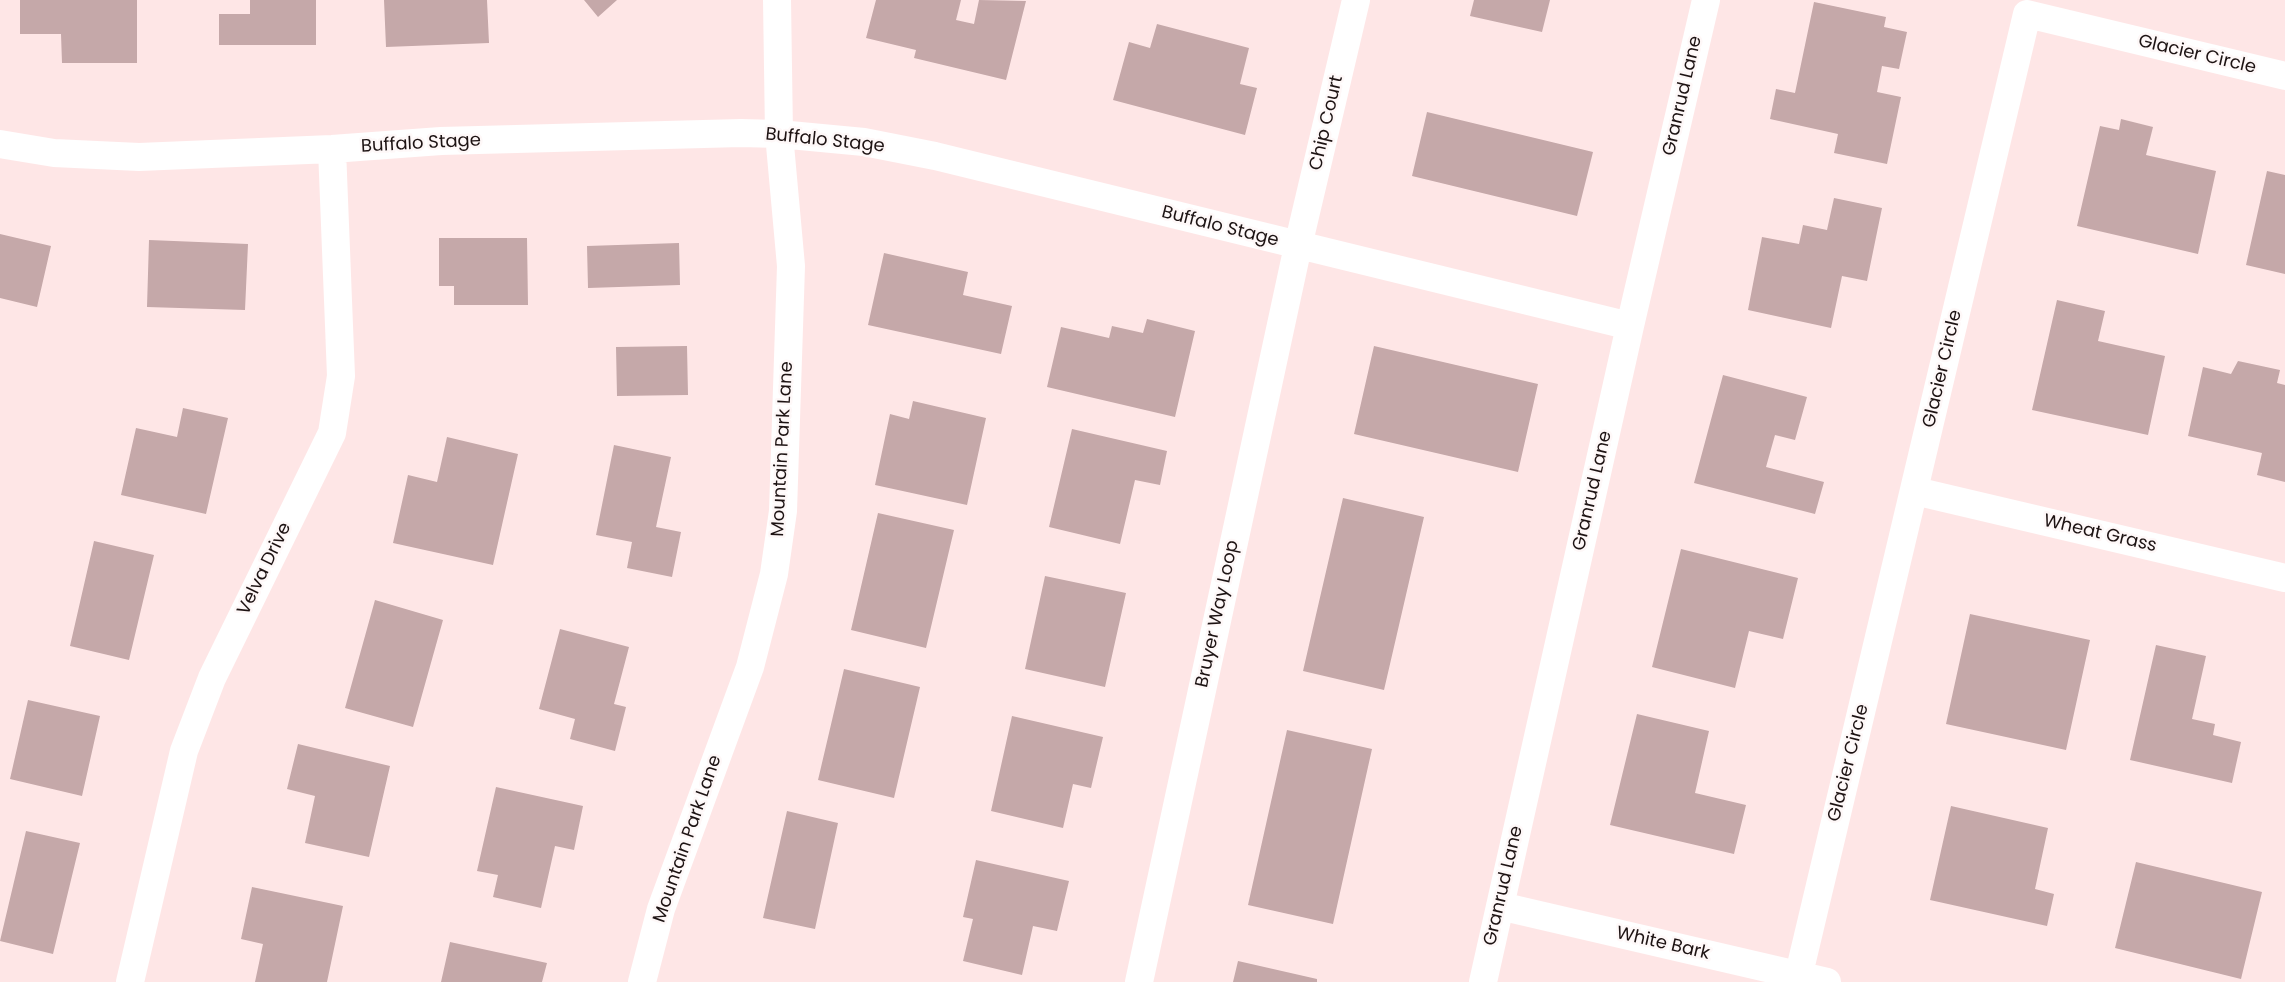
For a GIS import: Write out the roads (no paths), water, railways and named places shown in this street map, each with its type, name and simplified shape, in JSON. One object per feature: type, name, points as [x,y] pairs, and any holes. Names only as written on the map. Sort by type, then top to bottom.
[{"type":"street","points":[[777,0],[780,134]]},
{"type":"street","name":"Chip Court","points":[[1298,246],[1356,0]]},
{"type":"street","name":"Granrud Lane","points":[[1483,982],[1630,326],[1706,0]]},
{"type":"street","name":"Glacier Circle","points":[[1797,979],[1915,491],[2027,14],[2285,76]]},
{"type":"street","name":"Buffalo Stage","points":[[0,144],[54,153],[139,157],[332,149],[441,142],[780,134],[864,142],[935,156],[1630,326]]},
{"type":"street","name":"Mountain Park Lane","points":[[642,982],[661,909],[750,666],[774,574],[783,511],[791,266],[780,134]]},
{"type":"street","name":"Velva Drive","points":[[130,982],[184,751],[212,678],[332,433],[341,376],[332,149]]},
{"type":"street","name":"Bruyer Way Loop","points":[[1139,982],[1298,246]]},
{"type":"street","name":"Wheat Grass","points":[[1915,491],[2285,578]]},
{"type":"street","name":"White Bark","points":[[1500,906],[1797,979],[1827,982]]}]
